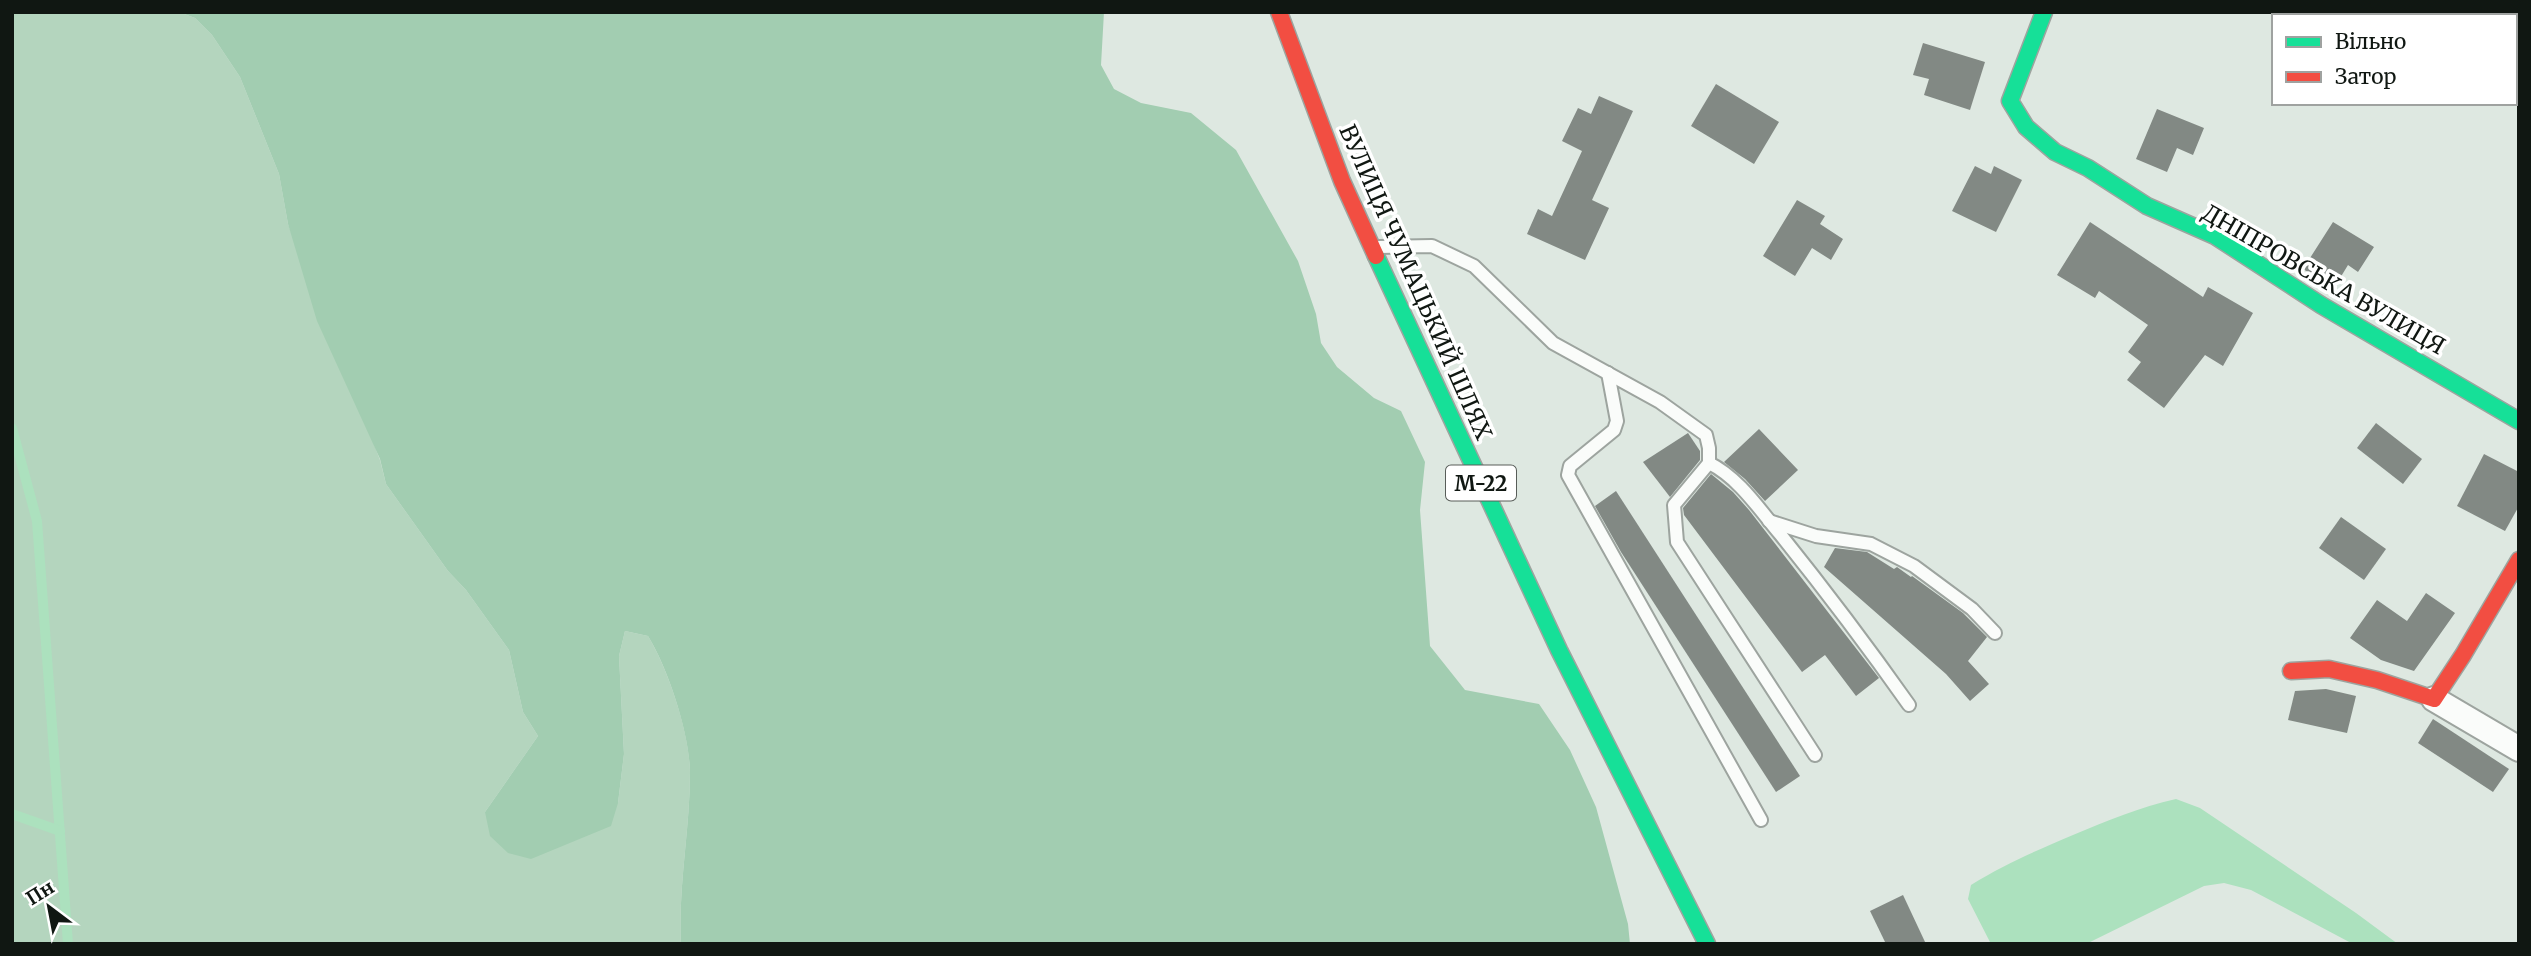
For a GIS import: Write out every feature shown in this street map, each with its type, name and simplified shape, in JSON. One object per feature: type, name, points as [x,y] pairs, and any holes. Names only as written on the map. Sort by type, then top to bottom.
[{"type":"main road","name":"ВУЛИЦЯ ЧУМАЦЬКИЙ ШЛЯХ","points":[[1279,12],[1342,181],[1372,247],[1559,650],[1707,944]]},
{"type":"main road","name":"ДНІПРОВСЬКА ВУЛИЦЯ","points":[[2044,12],[2010,101],[2026,127],[2055,152],[2088,168],[2147,206],[2215,236],[2320,305],[2412,356],[2519,421]]},
{"type":"main road","points":[[2291,671],[2329,669],[2376,680],[2434,699],[2463,656],[2519,560]]},
{"type":"street","points":[[2434,699],[2519,749]]},
{"type":"lane","points":[[1372,247],[1432,246],[1474,265],[1553,343],[1660,402],[1706,435],[1709,463],[1674,505],[1677,542],[1815,755]]},
{"type":"lane","points":[[1608,373],[1617,421],[1614,430],[1570,466],[1568,475],[1761,820]]},
{"type":"lane","points":[[1709,463],[1727,472],[1769,521],[1836,603],[1909,705]]},
{"type":"lane","points":[[1769,521],[1816,536],[1871,544],[1914,566],[1972,609],[1995,633]]},
{"type":"shaded area","points":[[12,12],[179,12],[195,18],[212,35],[240,77],[279,174],[288,224],[380,460],[386,484],[509,650],[523,712],[538,736],[485,812],[618,803],[624,754],[619,656],[625,631],[648,636],[676,702],[689,757],[681,944],[12,944]]},
{"type":"shaded area","points":[[179,12],[1104,12],[1101,65],[1114,89],[1141,103],[1191,113],[1236,150],[1298,261],[1316,314],[1321,343],[1337,367],[1374,398],[1401,411],[1425,462],[1420,510],[1430,646],[1465,690],[1539,704],[1570,750],[1596,807],[1628,924],[1630,944],[681,944],[681,901],[690,773],[686,740],[670,683],[656,650],[648,636],[625,631],[619,656],[624,754],[618,803],[611,826],[531,859],[508,853],[490,836],[485,812],[538,736],[523,712],[509,650],[386,484],[380,459],[317,321],[288,224],[279,174],[240,77],[212,35],[195,18]]},
{"type":"shaded area","points":[[2176,799],[2200,808],[2398,944],[2353,944],[2251,890],[2224,883],[2204,886],[2086,944],[1991,944],[1968,899],[1971,885],[2009,864],[2073,835],[2137,810]]},
{"type":"building","points":[[1923,43],[1985,62],[1970,110],[1924,95],[1929,79],[1913,75]]},
{"type":"building","points":[[1716,84],[1779,122],[1754,164],[1691,126]]},
{"type":"building","points":[[1599,96],[1633,111],[1592,200],[1609,208],[1585,260],[1527,234],[1538,209],[1552,216],[1582,151],[1562,141],[1578,108],[1591,114]]},
{"type":"building","points":[[2157,109],[2204,128],[2193,155],[2177,148],[2167,172],[2136,159]]},
{"type":"building","points":[[1975,166],[1991,174],[1994,166],[2022,180],[1996,232],[1952,211]]},
{"type":"building","points":[[1797,200],[1825,216],[1820,224],[1843,239],[1831,260],[1812,248],[1795,276],[1763,256]]},
{"type":"building","points":[[2090,222],[2203,297],[2208,287],[2253,313],[2223,366],[2205,355],[2164,408],[2127,380],[2141,362],[2128,352],[2148,325],[2099,291],[2095,298],[2057,275]]},
{"type":"building","points":[[2333,222],[2374,247],[2358,272],[2348,265],[2334,288],[2303,269]]},
{"type":"building","points":[[2376,423],[2422,459],[2403,484],[2357,448]]},
{"type":"building","points":[[1759,429],[1798,470],[1765,501],[1745,479],[1724,462]]},
{"type":"building","points":[[1688,433],[1700,451],[1700,460],[1670,497],[1643,462]]},
{"type":"building","points":[[2484,454],[2519,472],[2519,506],[2505,531],[2457,506]]},
{"type":"building","points":[[1711,474],[1749,510],[1879,678],[1856,696],[1825,655],[1802,672],[1684,515],[1683,508]]},
{"type":"building","points":[[1616,491],[1800,776],[1776,792],[1621,552],[1595,506]]},
{"type":"building","points":[[2341,517],[2386,549],[2364,580],[2319,548]]},
{"type":"building","points":[[1835,548],[1867,552],[1894,569],[1897,567],[1963,613],[1987,637],[1968,661],[1989,684],[1970,701],[1946,674],[1824,567]]},
{"type":"building","points":[[2426,593],[2455,613],[2414,671],[2381,660],[2350,638],[2377,600],[2407,621]]},
{"type":"building","points":[[2326,689],[2356,696],[2347,733],[2288,720],[2295,691]]},
{"type":"building","points":[[2433,719],[2509,769],[2493,792],[2418,743]]},
{"type":"building","points":[[1903,895],[1926,944],[1886,944],[1870,911]]},
{"type":"waterway","points":[[12,428],[37,521],[68,944]]},
{"type":"waterway","points":[[12,814],[60,831]]},
{"type":"traffic: fast","points":[[2044,12],[2010,101],[2026,127],[2055,152],[2088,168],[2147,206],[2215,236],[2321,305],[2519,421]]},
{"type":"traffic: fast","points":[[1376,256],[1559,650],[1707,944]]},
{"type":"traffic: jam","points":[[1279,12],[1342,181],[1376,256]]},
{"type":"traffic: jam","points":[[2291,671],[2329,669],[2377,680],[2434,699],[2519,560]]}]
